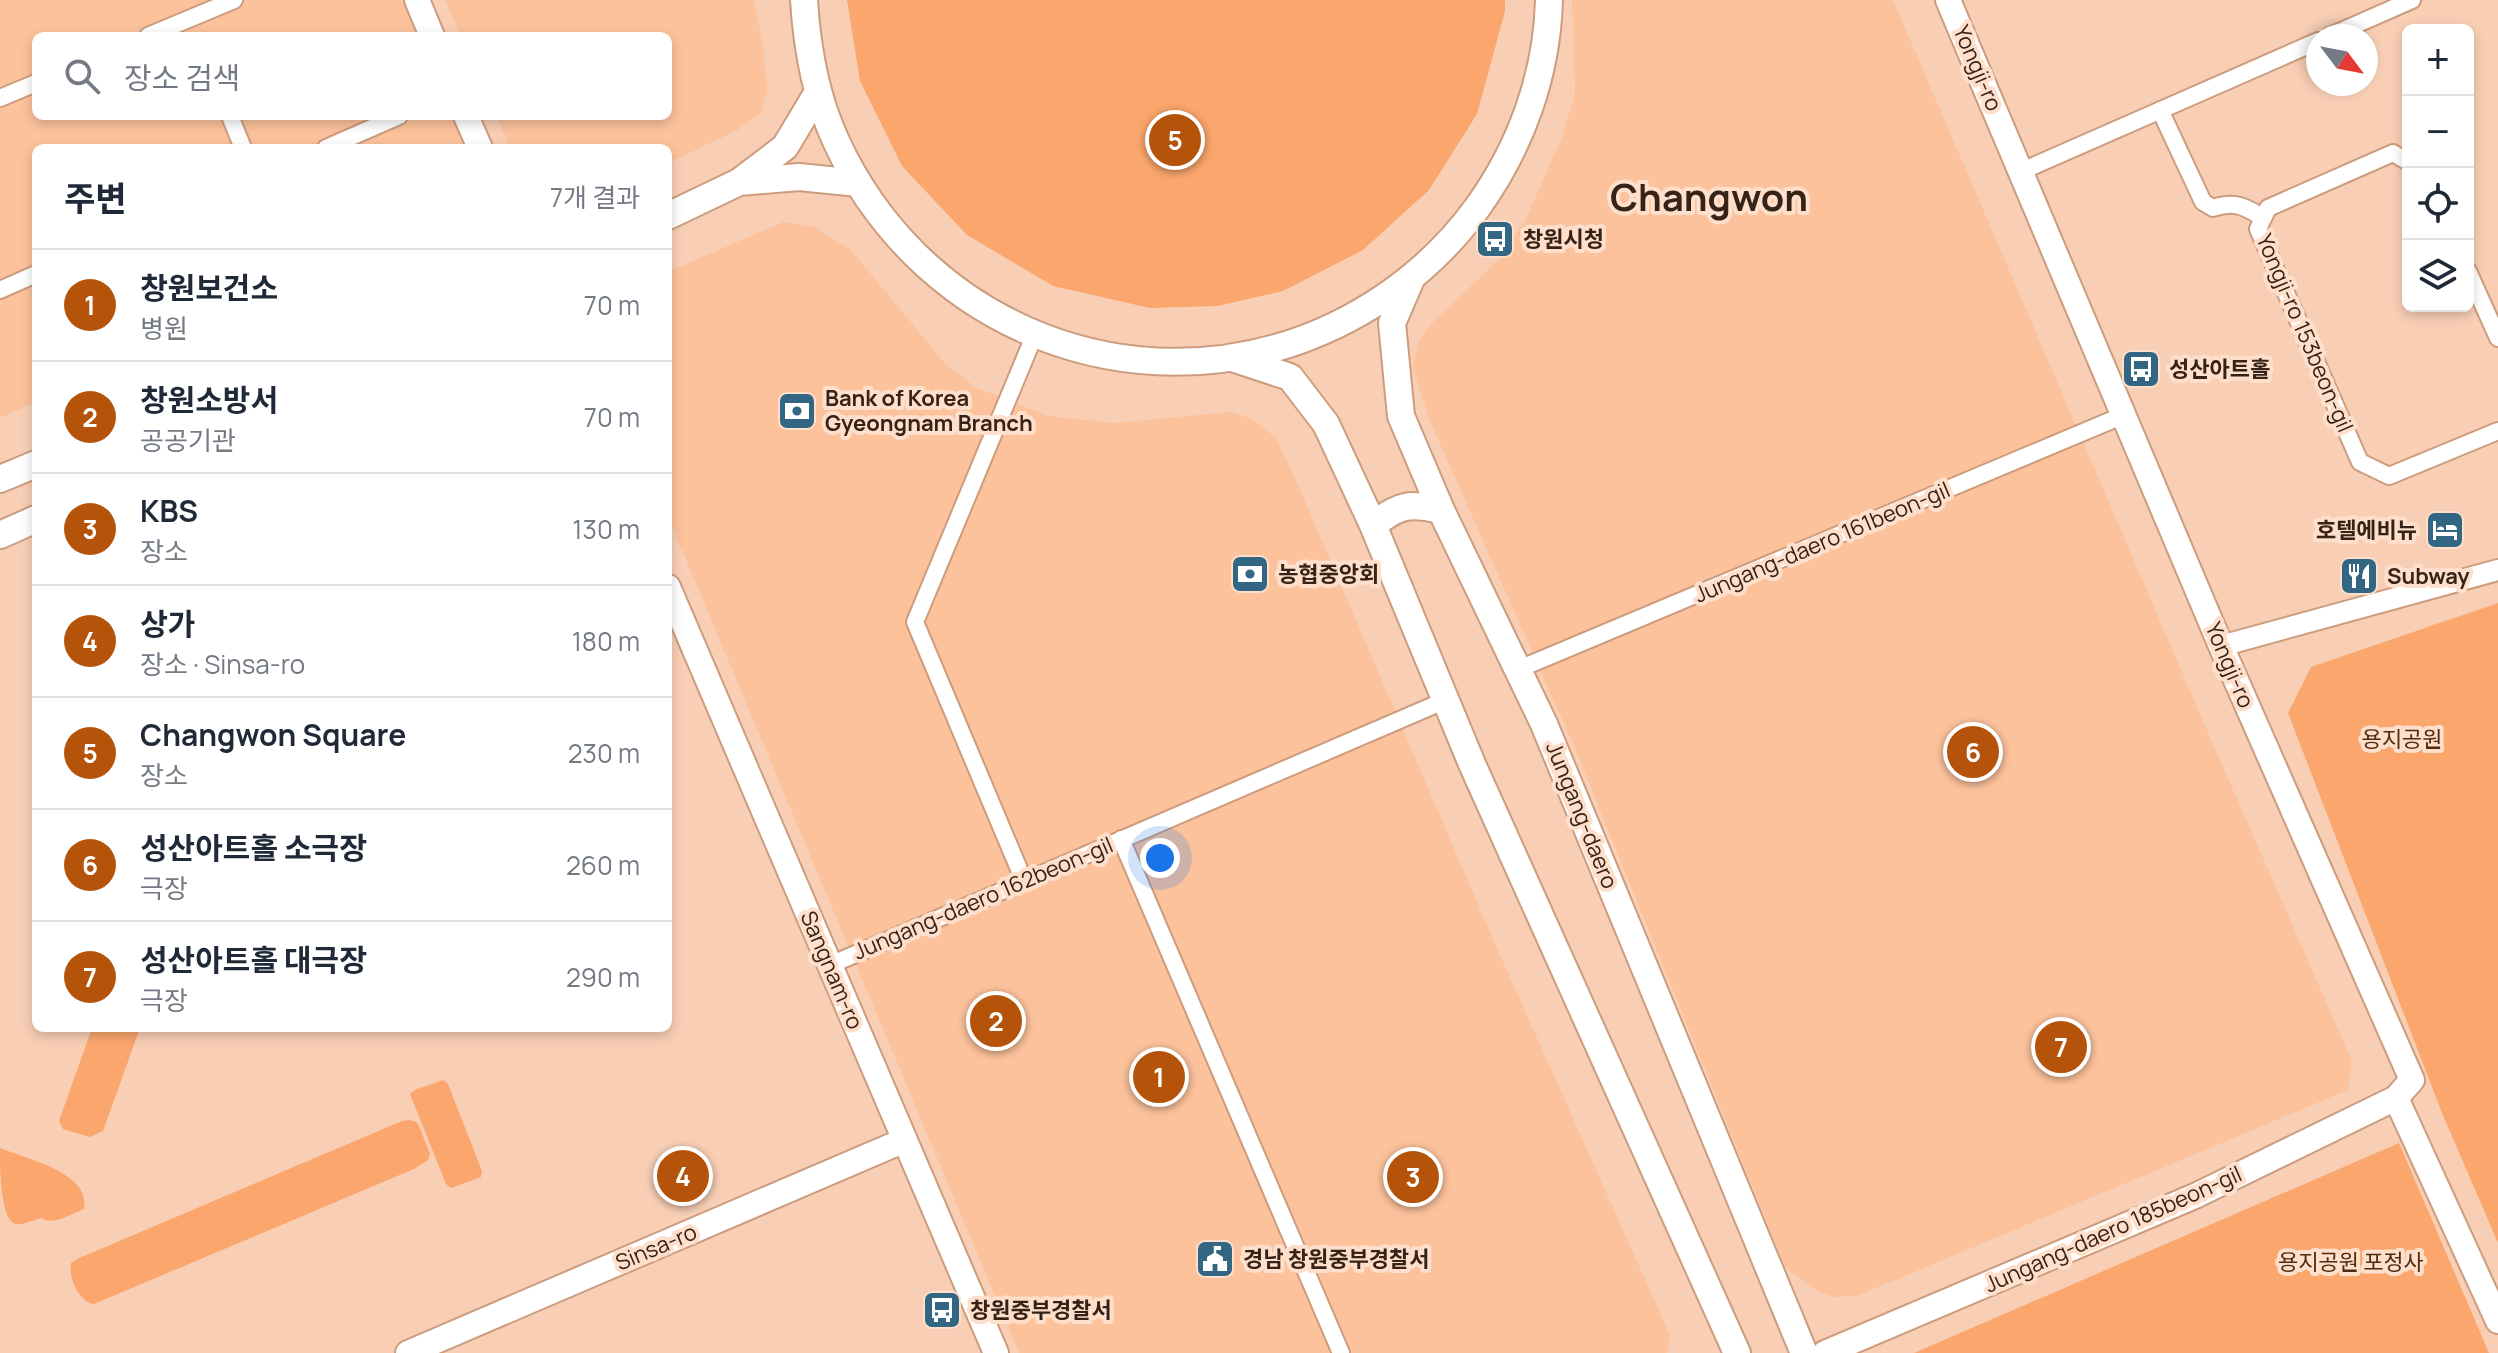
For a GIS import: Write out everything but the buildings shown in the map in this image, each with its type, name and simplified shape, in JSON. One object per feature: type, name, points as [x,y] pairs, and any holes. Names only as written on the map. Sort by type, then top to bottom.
[{"type":"main road","points":[[417,0],[430,32]]},
{"type":"main road","points":[[804,0],[806,31],[818,92],[835,139],[858,183],[892,231],[934,273],[982,308],[1035,334],[1073,348],[1132,360],[1192,362],[1232,358],[1281,347],[1327,330],[1371,306],[1412,277],[1443,249],[1471,217],[1514,146],[1530,107],[1541,67],[1549,0]]},
{"type":"main road","name":"Yongji-ro","points":[[1948,0],[2221,646],[2412,1080],[2396,1098]]},
{"type":"main road","points":[[672,214],[739,182],[785,147],[818,92]]},
{"type":"main road","points":[[468,120],[478,144]]},
{"type":"main road","points":[[739,182],[799,177],[858,183]]},
{"type":"main road","name":"Jungang-daero","points":[[1412,277],[1392,323],[1401,416],[1441,510],[1544,724],[1804,1353]]},
{"type":"main road","points":[[1232,358],[1290,377],[1326,424],[1373,525],[1603,1059],[1737,1353]]},
{"type":"main road","points":[[0,479],[32,466]]},
{"type":"main road","points":[[1373,525],[1403,506],[1417,505],[1441,510]]},
{"type":"main road","points":[[0,535],[32,521]]},
{"type":"main road","name":"Sangnam-ro","points":[[672,596],[996,1353]]},
{"type":"main road","points":[[2396,1098],[2498,1321]]},
{"type":"main road","name":"Jungang-daero 185beon-gil","points":[[1825,1353],[2195,1196],[2396,1098]]},
{"type":"main road","name":"Sinsa-ro","points":[[408,1353],[905,1140]]},
{"type":"street","points":[[157,32],[234,0]]},
{"type":"street","points":[[2357,24],[2412,0]]},
{"type":"street","points":[[190,18],[195,32]]},
{"type":"street","points":[[2022,171],[2306,46]]},
{"type":"street","points":[[0,98],[32,85]]},
{"type":"street","name":"Yongji-ro 153beon-gil","points":[[2160,110],[2203,202],[2213,208],[2227,203],[2245,206],[2263,218],[2258,229],[2360,462],[2389,476],[2498,431]]},
{"type":"street","points":[[232,120],[241,144]]},
{"type":"street","points":[[335,144],[390,120]]},
{"type":"street","points":[[2263,218],[2268,208],[2393,153],[2402,158]]},
{"type":"street","points":[[0,290],[32,276]]},
{"type":"street","points":[[2474,284],[2498,338]]},
{"type":"street","points":[[1024,881],[915,622],[1035,334]]},
{"type":"street","name":"Jungang-daero 161beon-gil","points":[[1519,669],[2124,415]]},
{"type":"street","points":[[2221,646],[2498,570]]},
{"type":"street","name":"Jungang-daero 162beon-gil","points":[[830,965],[1446,700]]},
{"type":"street","points":[[1121,839],[1341,1353]]},
{"type":"shaded area","points":[[0,0],[406,0],[420,32],[32,32],[32,120],[458,120],[468,144],[32,144],[32,404],[0,418]]},
{"type":"shaded area","points":[[445,0],[754,0],[763,45],[767,91],[761,113],[736,131],[672,161],[672,144],[508,144],[498,120],[672,120],[672,32],[459,32]]},
{"type":"shaded area","points":[[1572,0],[1893,0],[2352,1061],[2348,1090],[1857,1296],[1833,1297],[1816,1290],[1785,1267],[1576,751],[1430,421],[1413,369],[1417,345],[1431,324],[1498,260],[1525,221],[1563,135],[1575,92]]},
{"type":"shaded area","points":[[783,222],[813,226],[850,249],[944,362],[975,387],[1049,416],[1115,423],[1230,412],[1252,419],[1275,437],[1496,946],[1670,1335],[1667,1353],[1019,1353],[672,527],[672,270]]},
{"type":"green space","points":[[847,0],[1505,0],[1505,11],[1477,114],[1429,190],[1363,250],[1283,291],[1217,306],[1150,308],[1053,286],[967,235],[902,166],[860,81]]},
{"type":"green space","name":"용지공원","points":[[2498,603],[2498,1243],[2442,1113],[2288,713],[2311,667]]},
{"type":"green space","points":[[91,1032],[139,1032],[103,1131],[90,1137],[63,1129],[59,1121]]},
{"type":"green space","points":[[443,1080],[448,1084],[482,1171],[481,1177],[451,1188],[446,1184],[410,1094]]},
{"type":"green space","points":[[409,1120],[419,1126],[430,1154],[428,1160],[414,1169],[94,1304],[84,1299],[76,1288],[71,1263],[77,1259]]},
{"type":"green space","name":"용지공원 포정사","points":[[2399,1143],[2489,1353],[1914,1353]]},
{"type":"green space","points":[[0,1148],[40,1162],[67,1176],[83,1196],[84,1209],[51,1221],[41,1218],[16,1224],[11,1221],[2,1191]]},
{"type":"place","name":"Changwon Square","points":[[1175,140]]},
{"type":"place","name":"창원시청","points":[[1495,239]]},
{"type":"place","name":"성산아트홀","points":[[2141,369]]},
{"type":"place","name":"Bank of Korea Gyeongnam Branch","points":[[797,411]]},
{"type":"place","name":"호텔에비뉴","points":[[2445,530]]},
{"type":"place","name":"농협중앙회","points":[[1250,574]]},
{"type":"place","name":"Subway","points":[[2359,576]]},
{"type":"place","name":"성산아트홀 소극장","points":[[1973,752]]},
{"type":"place","name":"창원소방서","points":[[996,1021]]},
{"type":"place","name":"성산아트홀 대극장","points":[[2061,1047]]},
{"type":"place","name":"창원보건소","points":[[1159,1077]]},
{"type":"place","name":"상가","points":[[683,1176]]},
{"type":"place","name":"KBS","points":[[1413,1177]]},
{"type":"place","name":"경남 창원중부경찰서","points":[[1215,1259]]},
{"type":"place","name":"창원중부경찰서","points":[[942,1310]]},
{"type":"district","name":"Changwon","points":[[1709,198]]}]
